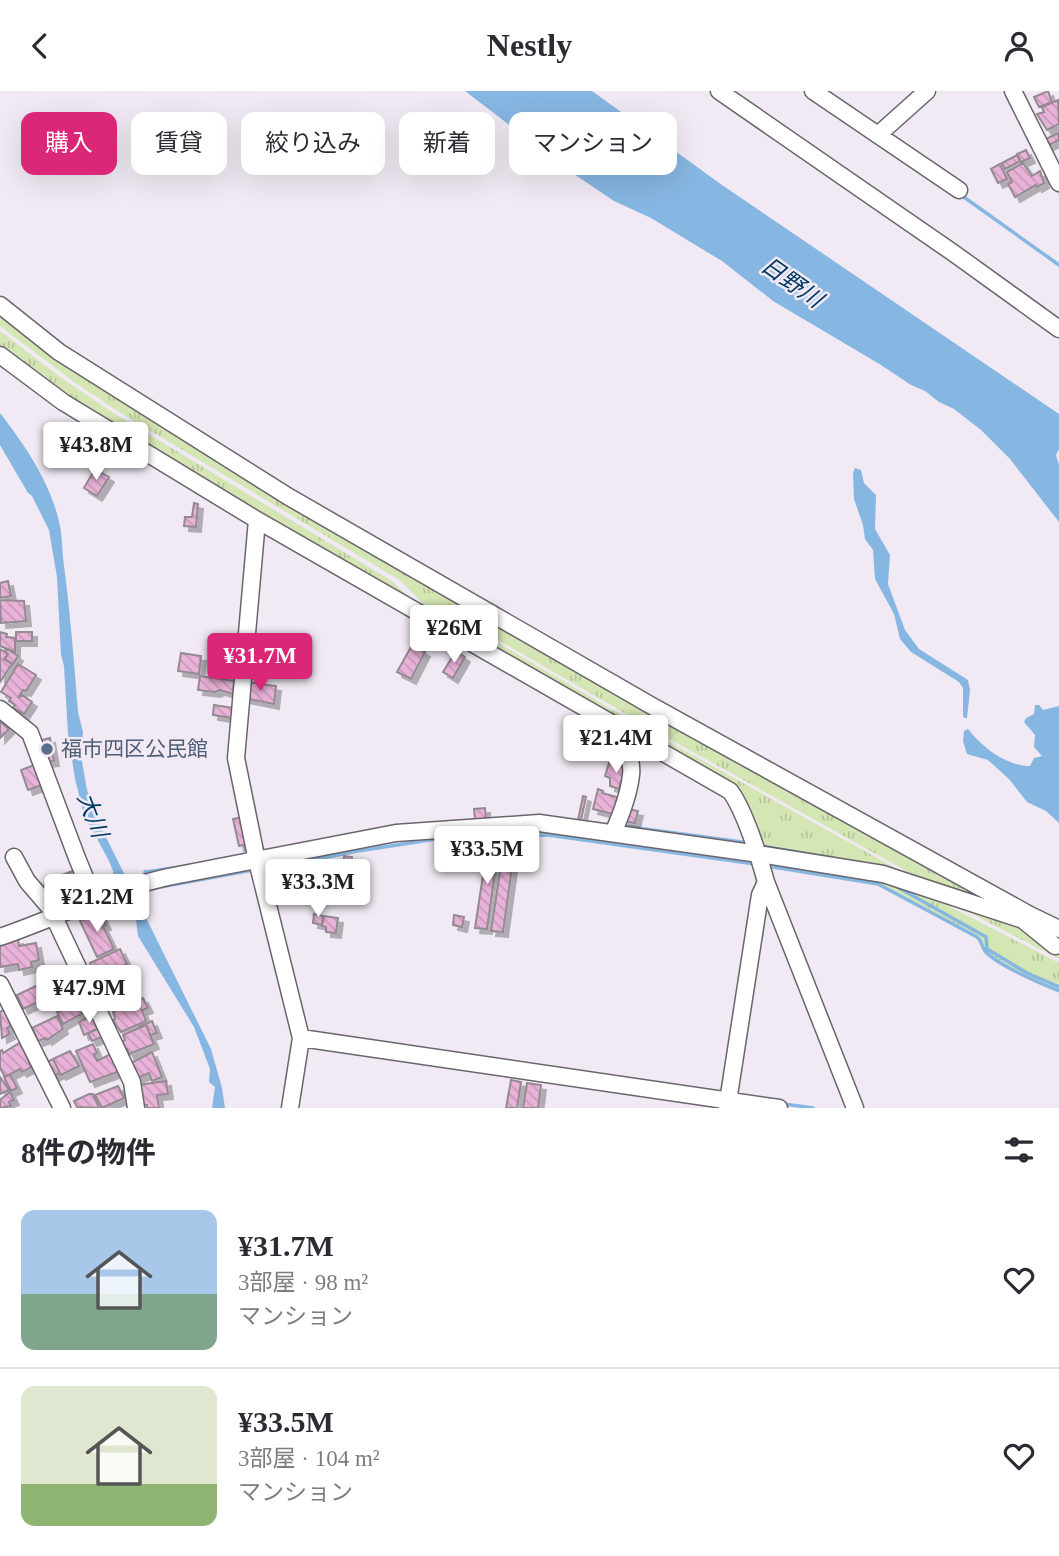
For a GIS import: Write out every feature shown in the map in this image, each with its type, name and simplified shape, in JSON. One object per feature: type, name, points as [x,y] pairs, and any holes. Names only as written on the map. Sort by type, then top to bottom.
[{"type":"street","points":[[719,91],[953,251],[1059,329]]},
{"type":"street","points":[[813,91],[959,190]]},
{"type":"street","points":[[879,134],[927,91]]},
{"type":"street","points":[[1013,91],[1059,183]]},
{"type":"street","points":[[0,305],[59,352],[289,497],[1026,918],[1055,946]]},
{"type":"street","points":[[0,355],[63,402],[257,520],[631,737],[730,791],[758,853],[766,882],[855,1108]]},
{"type":"street","points":[[257,520],[236,758],[257,861],[301,1038],[290,1108]]},
{"type":"street","points":[[0,709],[30,733],[88,885],[101,897]]},
{"type":"street","points":[[613,833],[632,774],[628,743],[631,737]]},
{"type":"street","points":[[0,937],[144,882],[407,833],[539,823],[758,853],[883,874],[1059,929]]},
{"type":"street","points":[[14,857],[27,881],[55,916],[132,1082],[136,1108]]},
{"type":"street","points":[[728,1104],[760,895],[766,882]]},
{"type":"street","points":[[0,984],[62,1108]]},
{"type":"street","points":[[301,1038],[728,1104],[779,1108]]},
{"type":"green space","points":[[0,308],[61,357],[1012,910],[924,881],[472,625],[427,608],[401,581],[119,412],[74,382],[0,326]]},
{"type":"green space","points":[[0,331],[115,414],[392,581],[419,607],[247,512],[0,352]]},
{"type":"green space","points":[[441,617],[470,627],[904,873],[764,850],[736,796]]},
{"type":"green space","points":[[772,862],[912,887],[1059,963],[1059,991],[990,955],[977,936],[886,886],[768,865]]},
{"type":"green space","points":[[934,894],[1018,924],[1059,952],[1059,959]]},
{"type":"water","points":[[465,91],[592,91],[621,112],[509,112],[509,125]]},
{"type":"water","name":"日野川","points":[[677,152],[1059,414],[1059,449],[1056,455],[1059,465],[1059,522],[1010,459],[981,430],[954,409],[773,301],[722,261],[651,218],[614,201],[575,175],[677,175]]},
{"type":"water","name":"大川","points":[[0,413],[19,438],[44,481],[60,526],[78,712],[83,732],[81,756],[87,790],[101,827],[211,1049],[225,1108],[212,1108],[215,1087],[209,1082],[210,1069],[194,1027],[138,936],[136,920],[128,900],[114,886],[113,871],[108,859],[84,815],[68,734],[57,577],[49,530],[32,496],[0,445]]},
{"type":"water","points":[[855,468],[861,470],[864,483],[876,495],[875,529],[890,555],[888,584],[905,630],[919,649],[968,680],[970,690],[967,718],[963,715],[963,688],[959,682],[911,652],[900,639],[894,614],[875,579],[873,550],[865,539],[854,499]]},
{"type":"water","points":[[1035,705],[1039,705],[1043,710],[1059,706],[1059,823],[1046,811],[1027,802],[1009,779],[988,760],[967,754],[963,741],[964,731],[968,729],[995,754],[1012,763],[1030,766],[1034,758],[1042,756],[1034,747],[1035,735],[1024,722],[1034,714]]},
{"type":"building","points":[[1048,91],[1052,102],[1039,107],[1034,97]]},
{"type":"building","points":[[1058,100],[1059,124],[1047,130],[1037,114],[1044,112],[1042,107]]},
{"type":"building","points":[[1058,133],[1059,140],[1049,145],[1046,139]]},
{"type":"building","points":[[1026,150],[1030,158],[1021,162],[1017,154]]},
{"type":"building","points":[[1017,155],[1020,161],[1005,169],[1002,163]]},
{"type":"building","points":[[1023,163],[1032,176],[1040,171],[1044,183],[1015,197],[1008,184],[1012,182],[1007,172]]},
{"type":"building","points":[[1000,164],[1007,179],[998,183],[991,169]]},
{"type":"building","points":[[95,469],[109,477],[97,496],[84,488]]},
{"type":"building","points":[[194,503],[198,504],[196,527],[184,526],[185,517],[192,517]]},
{"type":"building","points":[[8,581],[11,596],[0,598],[0,583]]},
{"type":"building","points":[[0,600],[24,601],[26,621],[1,623]]},
{"type":"building","points":[[0,632],[7,634],[6,637],[15,638],[15,652],[0,646]]},
{"type":"building","points":[[16,632],[32,632],[32,641],[16,641]]},
{"type":"building","points":[[412,645],[425,652],[411,679],[397,672]]},
{"type":"building","points":[[0,649],[8,654],[4,659],[12,664],[0,682]]},
{"type":"building","points":[[7,649],[18,656],[13,664],[5,659]]},
{"type":"building","points":[[456,651],[465,657],[453,678],[443,672]]},
{"type":"building","points":[[181,653],[201,656],[199,674],[178,671]]},
{"type":"building","points":[[18,664],[36,675],[18,698],[22,695],[32,702],[24,714],[13,708],[15,705],[9,701],[11,698],[1,692]]},
{"type":"building","points":[[218,667],[232,668],[231,678],[217,677]]},
{"type":"building","points":[[200,676],[234,681],[233,694],[220,690],[198,690]]},
{"type":"building","points":[[246,682],[276,686],[274,704],[244,698]]},
{"type":"building","points":[[214,705],[234,708],[232,718],[213,715]]},
{"type":"building","points":[[0,721],[9,729],[0,738]]},
{"type":"building","points":[[50,738],[54,761],[47,762],[42,740]]},
{"type":"building","points":[[609,763],[629,769],[619,789],[610,786],[610,778],[605,776]]},
{"type":"building","points":[[34,765],[42,785],[28,790],[21,770]]},
{"type":"building","points":[[598,789],[603,791],[602,793],[620,798],[616,815],[593,809]]},
{"type":"building","points":[[583,796],[586,797],[581,820],[578,820]]},
{"type":"building","points":[[485,808],[486,819],[475,820],[474,809]]},
{"type":"building","points":[[627,809],[638,811],[635,823],[623,821]]},
{"type":"building","points":[[242,817],[248,844],[239,846],[233,819]]},
{"type":"building","points":[[461,839],[461,848],[445,850],[444,840]]},
{"type":"building","points":[[488,842],[499,844],[487,929],[475,928]]},
{"type":"building","points":[[504,845],[515,846],[503,932],[491,931]]},
{"type":"building","points":[[344,856],[352,857],[350,875],[343,874]]},
{"type":"building","points":[[77,869],[84,883],[79,886],[82,892],[57,904],[48,887]]},
{"type":"building","points":[[75,870],[46,888],[44,886],[46,881]]},
{"type":"building","points":[[96,912],[100,913],[106,925],[103,926],[114,949],[97,957],[80,921]]},
{"type":"building","points":[[314,914],[323,916],[322,925],[313,923]]},
{"type":"building","points":[[454,915],[464,917],[462,927],[453,925]]},
{"type":"building","points":[[324,916],[338,918],[336,933],[326,932],[326,927],[322,926]]},
{"type":"building","points":[[18,939],[19,946],[36,943],[39,960],[31,962],[32,967],[19,970],[18,964],[0,967],[0,943]]},
{"type":"building","points":[[120,949],[127,964],[96,978],[90,963]]},
{"type":"building","points":[[70,970],[77,983],[70,987],[75,998],[83,994],[88,1010],[63,1024],[57,1012],[62,1010],[58,1011],[50,994],[53,992],[49,992],[44,982]]},
{"type":"building","points":[[42,983],[49,997],[23,1009],[17,995]]},
{"type":"building","points":[[143,998],[148,1008],[142,1010],[146,1021],[121,1032],[113,1020],[113,1012]]},
{"type":"building","points":[[5,1009],[11,1026],[7,1028],[10,1034],[2,1038],[0,1012]]},
{"type":"building","points":[[93,1015],[99,1028],[84,1035],[79,1022]]},
{"type":"building","points":[[57,1016],[63,1029],[47,1040],[38,1041],[32,1028]]},
{"type":"building","points":[[152,1021],[157,1033],[150,1035],[146,1025],[138,1027]]},
{"type":"building","points":[[146,1025],[154,1044],[129,1054],[121,1042],[125,1040],[123,1035]]},
{"type":"building","points":[[98,1029],[102,1037],[92,1041],[88,1033]]},
{"type":"building","points":[[21,1042],[31,1067],[5,1077],[0,1068],[0,1051],[3,1053]]},
{"type":"building","points":[[93,1044],[97,1061],[111,1054],[117,1072],[90,1082],[76,1051]]},
{"type":"building","points":[[70,1051],[79,1066],[61,1075],[53,1059]]},
{"type":"building","points":[[152,1052],[162,1077],[152,1081],[149,1073],[137,1078],[131,1063]]},
{"type":"building","points":[[53,1059],[60,1073],[52,1077],[45,1063]]},
{"type":"building","points":[[10,1074],[17,1088],[11,1091],[4,1077]]},
{"type":"building","points":[[0,1077],[9,1090],[0,1094]]},
{"type":"building","points":[[511,1080],[521,1082],[517,1108],[506,1108]]},
{"type":"building","points":[[166,1081],[168,1094],[157,1095],[159,1108],[147,1108],[147,1105],[143,1105],[138,1085]]},
{"type":"building","points":[[527,1083],[541,1085],[538,1108],[523,1108]]},
{"type":"building","points":[[118,1086],[124,1098],[102,1108],[95,1095]]},
{"type":"building","points":[[10,1092],[14,1100],[9,1102],[11,1106],[0,1108],[0,1100]]},
{"type":"building","points":[[93,1094],[99,1108],[77,1107],[74,1101]]},
{"type":"waterway","points":[[961,195],[1059,265]]},
{"type":"waterway","points":[[623,826],[749,843]]},
{"type":"waterway","points":[[442,838],[548,835],[755,864]]},
{"type":"waterway","points":[[265,869],[436,839]]},
{"type":"waterway","points":[[761,846],[832,858]]},
{"type":"waterway","points":[[145,872],[188,866]]},
{"type":"waterway","points":[[773,867],[878,884],[977,937],[985,951],[999,962],[1059,991]]},
{"type":"waterway","points":[[155,888],[253,870]]},
{"type":"waterway","points":[[892,884],[986,937],[987,949],[1027,973],[1059,987]]},
{"type":"waterway","points":[[784,1104],[813,1108]]},
{"type":"place","name":"福市四区公民館","points":[[47,749]]}]
